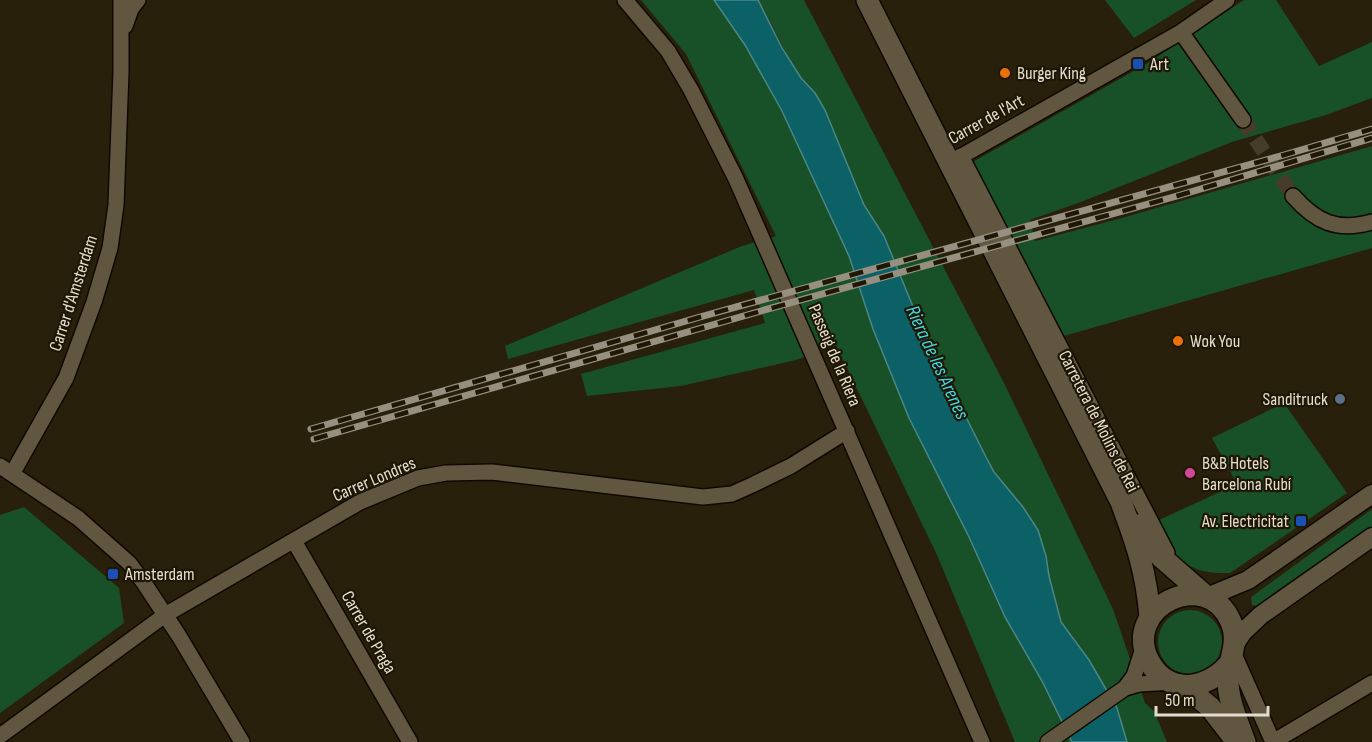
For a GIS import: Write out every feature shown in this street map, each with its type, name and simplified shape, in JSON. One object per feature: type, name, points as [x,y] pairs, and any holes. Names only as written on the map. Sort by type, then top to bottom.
[{"type":"main road","name":"Carretera de Molins de Rei","points":[[867,0],[956,159],[1120,502],[1144,568],[1148,586],[1150,617],[1144,645]]},
{"type":"main road","name":"Carretera de Molins de Rei","points":[[1120,502],[1161,557],[1227,613],[1235,633],[1228,681],[1231,699],[1245,742]]},
{"type":"main road","points":[[1150,617],[1162,603],[1199,591]]},
{"type":"main road","points":[[1144,645],[1153,668],[1210,707],[1237,742]]},
{"type":"main road","points":[[1178,684],[1197,685],[1210,681],[1221,674],[1232,653]]},
{"type":"street","name":"Carrer d'Amsterdam","points":[[6,470],[66,378],[94,302],[110,248],[116,205],[121,0]]},
{"type":"street","points":[[121,40],[131,9],[138,0]]},
{"type":"street","name":"Passeig de la Riera","points":[[625,0],[668,51],[691,90],[748,205],[982,742]]},
{"type":"street","name":"Carrer de l'Art","points":[[956,159],[1181,32],[1227,0]]},
{"type":"street","points":[[1181,32],[1243,120]]},
{"type":"street","name":"Carretera de Molins de Rei","points":[[956,159],[1167,553],[1199,591]]},
{"type":"street","points":[[1293,196],[1311,215],[1337,226],[1348,227],[1372,222]]},
{"type":"street","name":"Carrer Londres","points":[[0,736],[165,615],[360,502],[418,478],[446,473],[492,472],[703,496],[732,494],[791,466],[847,431]]},
{"type":"street","points":[[6,470],[78,518],[129,563],[165,615],[242,742]]},
{"type":"street","points":[[1199,591],[1238,586],[1372,494]]},
{"type":"street","points":[[1372,537],[1261,615],[1243,632],[1232,653],[1273,742],[1372,683]]},
{"type":"street","name":"Carrer de Praga","points":[[294,541],[410,742]]},
{"type":"street","points":[[1048,742],[1125,688],[1134,676],[1144,645]]},
{"type":"street","points":[[1125,688],[1138,684],[1178,684]]},
{"type":"green space","points":[[641,0],[714,0],[745,45],[782,111],[849,256],[868,313],[909,418],[969,537],[1005,617],[1042,681],[1072,742],[1015,742],[937,555],[836,345],[796,360],[681,386],[587,396],[581,374],[765,323],[754,290],[508,359],[505,346],[742,246],[776,236],[686,54]]},
{"type":"green space","points":[[758,0],[804,0],[1005,385],[1113,609],[1145,703],[1154,711],[1167,742],[1127,742],[1117,708],[1089,660],[1061,622],[1038,530],[1023,507],[994,472],[986,457],[923,331],[884,236],[864,205],[815,93],[797,72]]},
{"type":"green space","points":[[1105,0],[1196,0],[1134,38]]},
{"type":"green space","points":[[1244,0],[1276,0],[1319,66],[1372,42],[1372,98],[1326,115],[1232,142],[1030,220],[1035,241],[1372,146],[1372,248],[1050,340],[962,168],[1148,63]]},
{"type":"green space","points":[[1284,403],[1347,493],[1230,573],[1214,573],[1191,567],[1174,554],[1146,526],[1237,484],[1212,438]]},
{"type":"green space","points":[[24,507],[119,588],[124,623],[0,713],[0,515]]},
{"type":"green space","points":[[1372,509],[1372,530],[1263,607],[1252,605],[1251,597]]},
{"type":"green space","points":[[1190,610],[1208,616],[1216,624],[1222,642],[1216,660],[1208,668],[1190,674],[1172,668],[1164,660],[1158,642],[1164,624],[1172,616]]},
{"type":"water","name":"Riera de les Arenes","points":[[714,0],[758,0],[782,48],[825,110],[864,205],[884,236],[923,331],[986,457],[994,472],[1023,507],[1038,530],[1061,622],[1089,660],[1117,708],[1127,742],[1072,742],[1042,681],[1005,617],[969,537],[909,418],[873,329],[849,256],[782,111],[745,45]]},
{"type":"tunnel","points":[[1243,120],[1293,196]]},
{"type":"railway","points":[[311,429],[700,317],[1372,129]]},
{"type":"railway","points":[[314,439],[761,311],[1177,196],[1372,138]]},
{"type":"place","name":"Art","points":[[1138,64]]},
{"type":"place","name":"Burger King","points":[[1005,73]]},
{"type":"place","name":"Wok You","points":[[1178,341]]},
{"type":"place","name":"Sanditruck","points":[[1340,399]]},
{"type":"place","name":"B&B Hotels Barcelona Rubí","points":[[1190,473]]},
{"type":"place","name":"Av. Electricitat","points":[[1301,521]]},
{"type":"place","name":"Amsterdam","points":[[113,574]]}]
